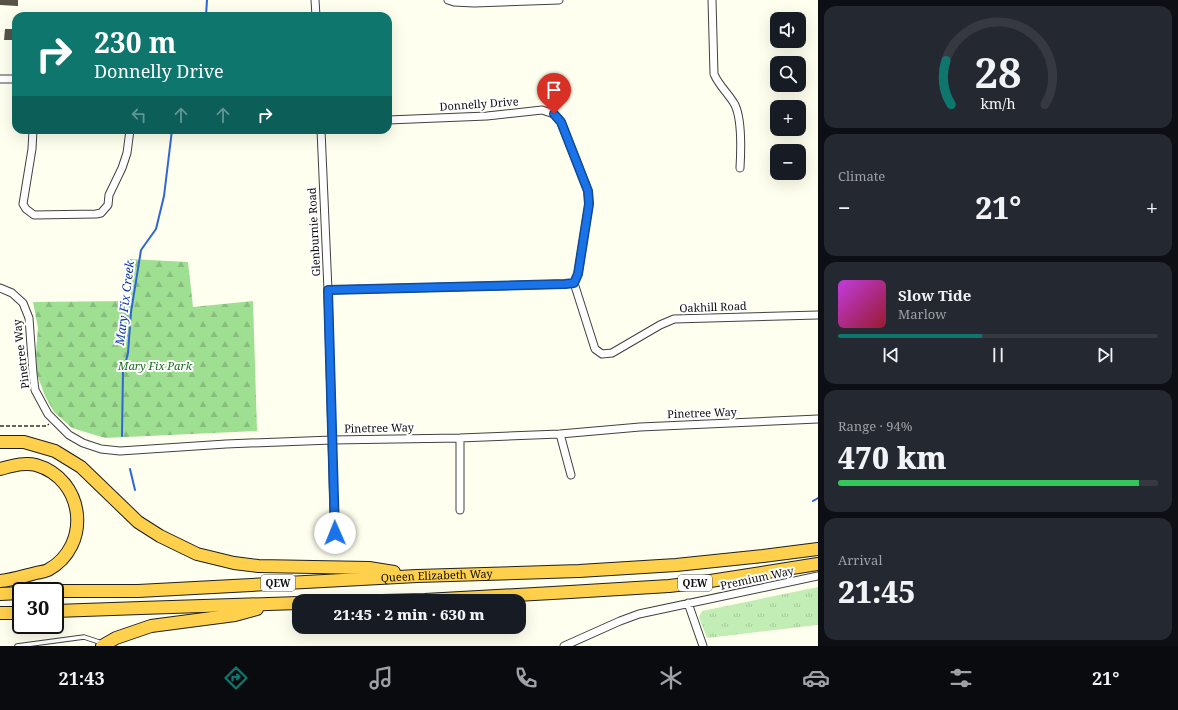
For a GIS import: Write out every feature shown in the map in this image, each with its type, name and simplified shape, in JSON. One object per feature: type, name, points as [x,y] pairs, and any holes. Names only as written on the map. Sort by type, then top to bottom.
[{"type":"highway","points":[[0,442],[24,442],[55,451],[81,467],[138,522],[160,536],[197,554],[234,563],[258,566],[369,568],[417,576]]},
{"type":"highway","points":[[0,469],[22,464],[36,465],[54,473],[68,487],[76,506],[78,523],[75,540],[69,550],[63,559],[47,571],[12,580],[0,581]]},
{"type":"highway","name":"Queen Elizabeth Way","points":[[64,591],[138,591],[417,576],[579,571],[676,565],[818,549]]},
{"type":"highway","name":"Queen Elizabeth Way","points":[[526,594],[669,586],[725,579],[818,564]]},
{"type":"highway","points":[[0,594],[12,593]]},
{"type":"highway","name":"QEW","points":[[64,611],[292,603]]},
{"type":"highway","points":[[103,645],[116,638],[151,626],[235,615],[274,604]]},
{"type":"highway","points":[[0,613],[12,613]]},
{"type":"street","points":[[315,0],[316,12]]},
{"type":"street","points":[[448,0],[454,2],[474,3],[559,0]]},
{"type":"street","points":[[712,0],[714,74],[717,81],[730,97],[738,116],[741,152],[740,168]]},
{"type":"street","points":[[0,79],[12,79]]},
{"type":"street","name":"Donnelly Drive","points":[[392,120],[487,116],[542,110],[554,114],[561,122],[588,191],[589,204],[578,274],[574,283]]},
{"type":"street","points":[[33,134],[32,149],[23,204],[26,209],[34,215],[101,213],[108,205],[109,196],[122,168],[127,153],[129,134]]},
{"type":"street","name":"Glenburnie Road","points":[[321,134],[328,290],[335,548]]},
{"type":"street","points":[[328,290],[574,283]]},
{"type":"street","name":"Oakhill Road","points":[[574,283],[595,349],[602,354],[612,354],[660,325],[674,319],[818,315]]},
{"type":"street","name":"Pinetree Way","points":[[0,288],[12,293],[23,303],[29,318],[33,374],[36,390],[48,414],[54,422],[69,435],[83,443],[101,449],[120,451],[226,444],[560,434],[640,427],[818,419]]},
{"type":"street","points":[[560,434],[571,475]]},
{"type":"street","points":[[460,438],[460,510]]},
{"type":"street","name":"Premium Way","points":[[564,646],[639,614],[818,576]]},
{"type":"street","points":[[688,603],[703,646]]},
{"type":"lane","points":[[17,646],[84,637],[103,645]]},
{"type":"path","points":[[0,426],[46,426],[54,422]]},
{"type":"green space","name":"Mary Fix Park","points":[[130,259],[188,262],[193,307],[253,301],[257,431],[105,438],[72,428],[54,412],[45,396],[37,374],[36,353],[38,328],[33,302],[131,301]]},
{"type":"green space","points":[[818,587],[818,625],[707,638],[699,617],[702,611]]},
{"type":"building","points":[[0,0],[18,0],[18,6],[0,5]]},
{"type":"building","points":[[5,29],[12,29],[12,40],[4,40]]},
{"type":"waterway","name":"Mary Fix Creek","points":[[206,12],[207,0]]},
{"type":"waterway","name":"Mary Fix Creek","points":[[122,436],[123,372],[128,353],[131,312],[141,250],[156,229],[164,196],[172,134]]},
{"type":"waterway","name":"Mary Fix Creek","points":[[130,469],[135,490]]},
{"type":"waterway","points":[[813,501],[818,498]]},
{"type":"route","points":[[335,533],[328,290],[574,283],[578,274],[589,204],[588,191],[561,122],[554,114]]}]
